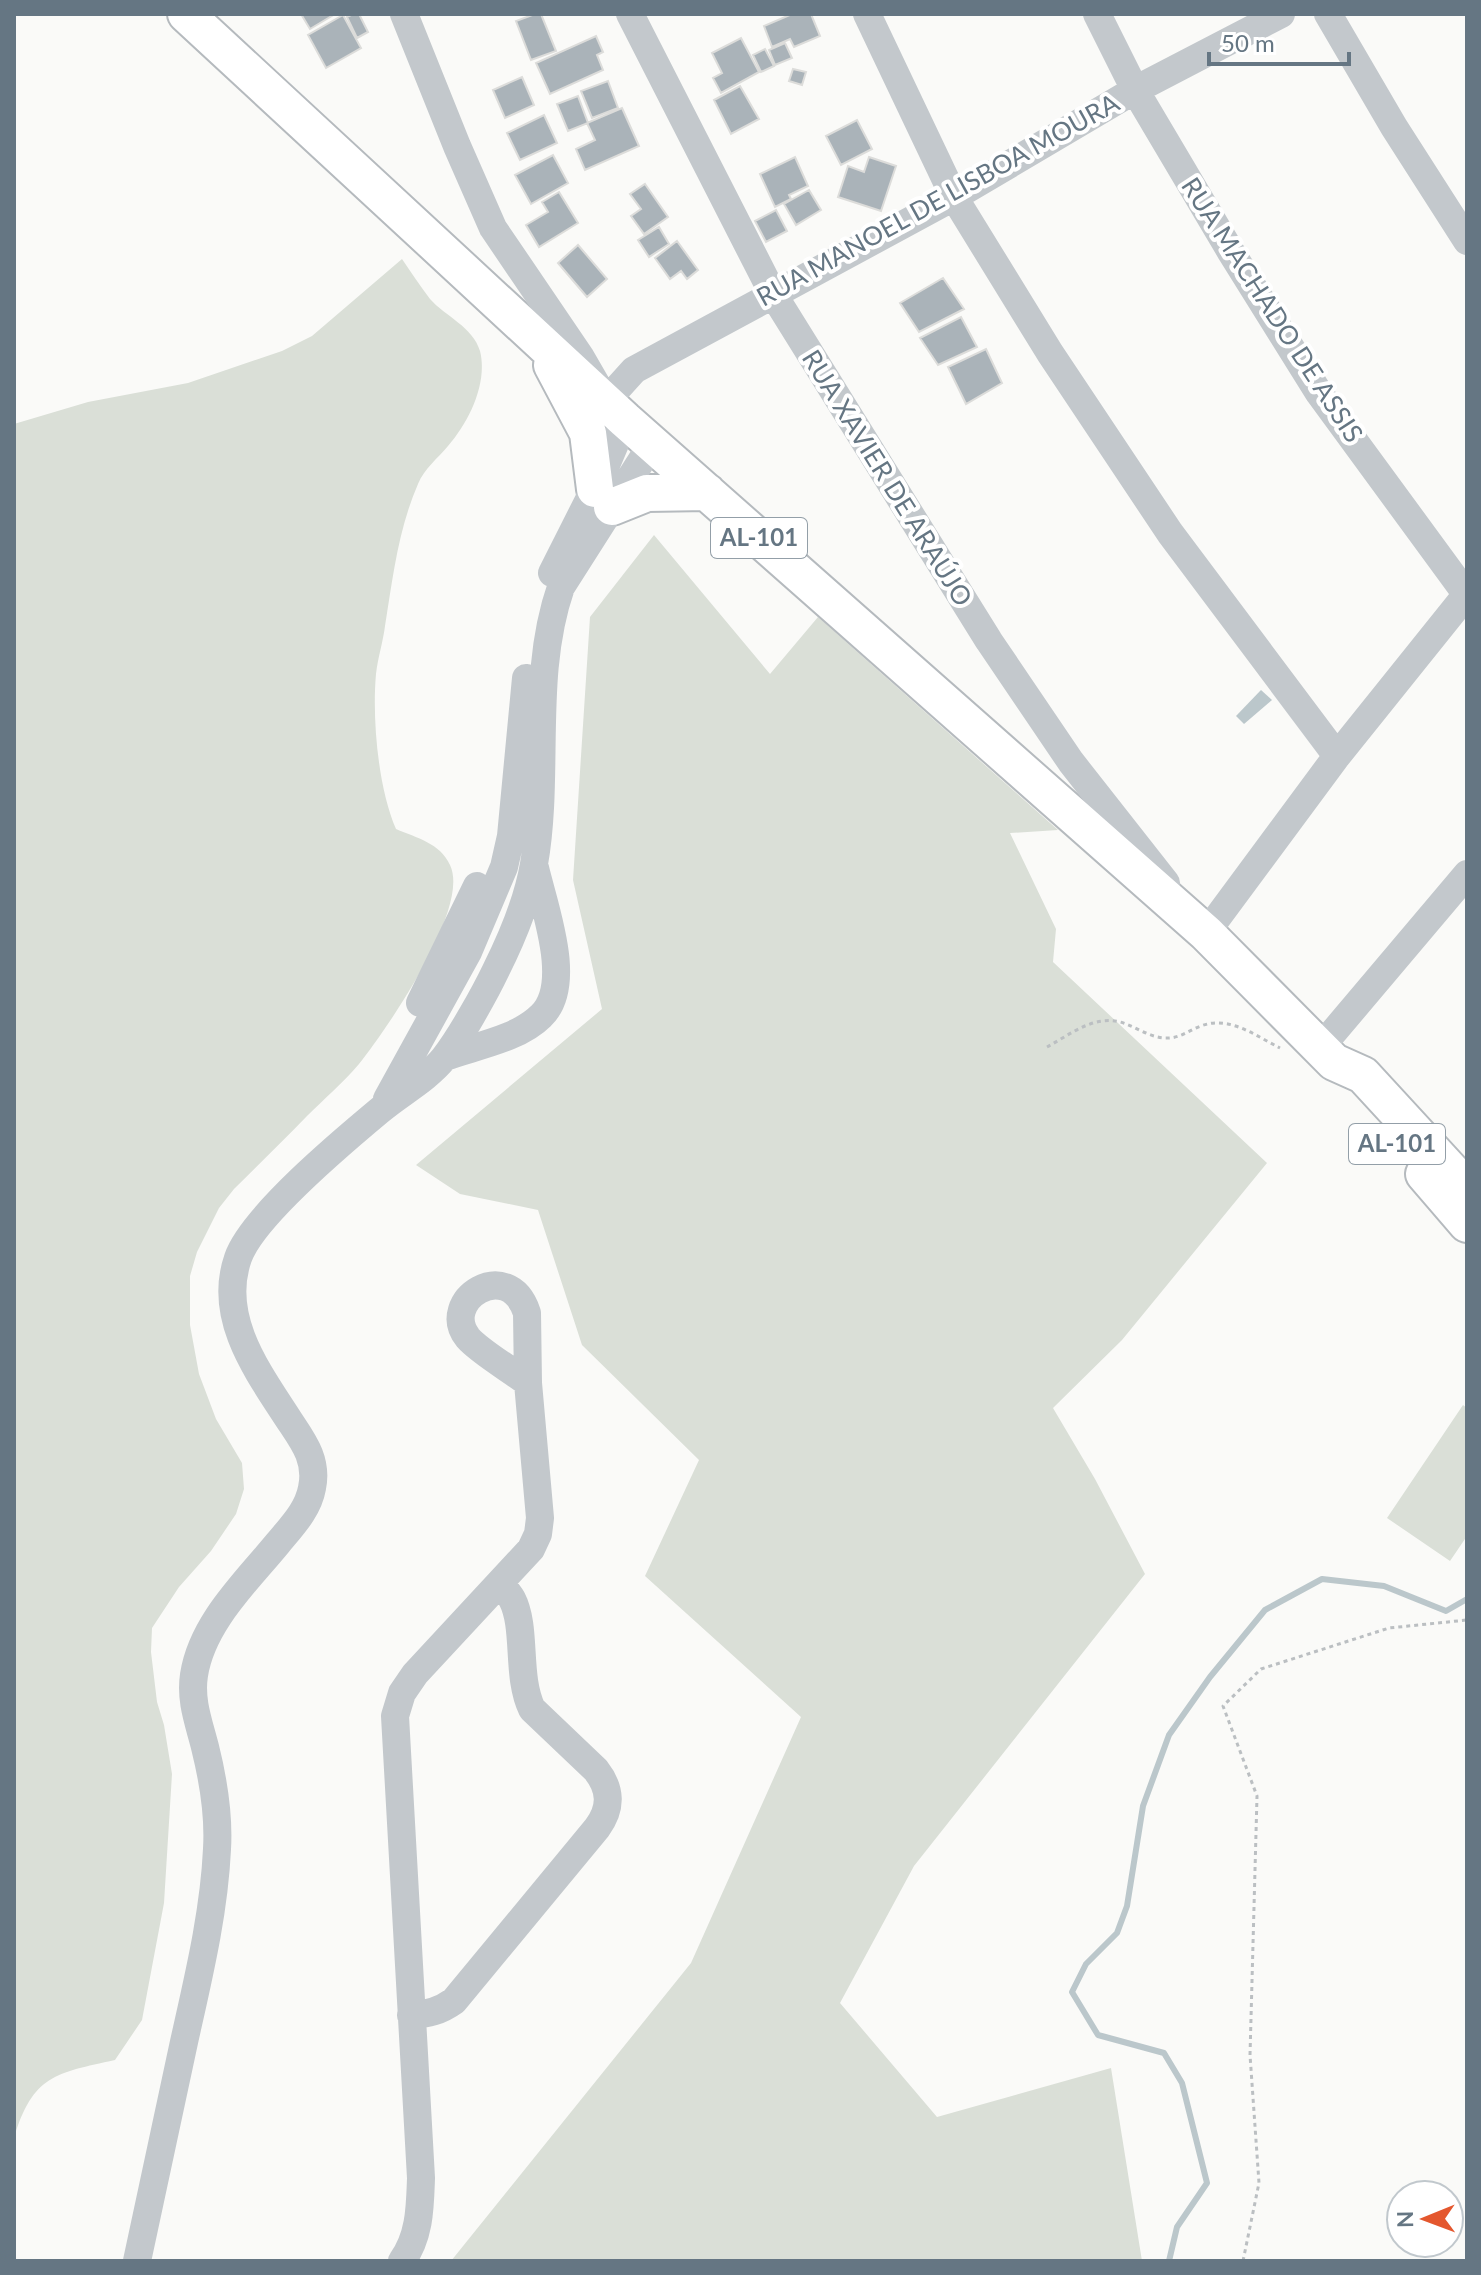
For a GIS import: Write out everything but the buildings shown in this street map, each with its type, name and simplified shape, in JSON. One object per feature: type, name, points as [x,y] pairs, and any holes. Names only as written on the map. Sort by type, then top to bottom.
[{"type":"main road","name":"AL-101","points":[[186,14],[652,444],[1196,924],[1327,1055],[1363,1075],[1467,1188]]},
{"type":"main road","points":[[544,345],[588,433],[604,498],[647,493],[707,492]]},
{"type":"main road","name":"AL-101","points":[[1327,1055],[1347,1091],[1467,1224]]},
{"type":"street","points":[[404,14],[493,228],[615,410]]},
{"type":"street","name":"RUA XAVIER DE ARAÚJO","points":[[630,14],[773,294],[989,641],[1071,762],[1196,924]]},
{"type":"street","points":[[867,14],[954,197],[1050,353],[1170,533],[1337,756]]},
{"type":"street","name":"RUA MACHADO DE ASSIS","points":[[1097,14],[1135,90],[1319,393],[1467,595]]},
{"type":"street","name":"RUA MANOEL DE LISBOA MOURA","points":[[604,498],[615,410],[634,370],[954,197],[1135,90],[1281,14]]},
{"type":"street","points":[[1328,14],[1394,127],[1467,241]]},
{"type":"street","points":[[380,1110],[468,952],[504,867],[511,836],[533,615],[539,598],[604,498],[652,444]]},
{"type":"street","points":[[137,2261],[213,1898],[218,1844],[215,1804],[205,1747],[194,1712],[193,1676],[203,1642],[222,1611],[306,1507],[313,1486],[313,1463],[305,1442],[249,1356],[235,1325],[231,1291],[238,1258],[254,1228],[380,1110],[427,1075],[445,1057],[496,970],[528,891],[534,864],[547,641],[554,608],[604,498]]},
{"type":"street","points":[[1196,924],[1467,595]]},
{"type":"street","points":[[445,1057],[528,1026],[542,1016],[553,999],[555,959],[534,864]]},
{"type":"street","points":[[1327,1055],[1467,874]]},
{"type":"street","points":[[402,2261],[409,2252],[420,2216],[421,2178],[395,1716],[402,1693],[415,1674],[531,1549],[538,1534],[540,1518],[528,1383]]},
{"type":"street","points":[[411,2015],[441,2010],[454,2001],[605,1818],[608,1805],[604,1780],[532,1709],[525,1695],[513,1600],[500,1583]]},
{"type":"path","points":[[1047,1047],[1090,1023],[1114,1021],[1154,1036],[1170,1038],[1216,1022],[1231,1023],[1284,1050],[1327,1055]]},
{"type":"path","points":[[1243,2261],[1259,2183],[1250,2055],[1257,1796],[1223,1706],[1261,1669],[1389,1628],[1467,1620]]},
{"type":"shaded area","points":[[402,259],[430,299],[471,335],[480,351],[482,363],[479,389],[469,414],[456,436],[424,473],[411,501],[397,554],[376,674],[378,753],[385,794],[396,829],[440,851],[450,865],[453,885],[438,938],[372,1047],[347,1078],[234,1189],[219,1208],[197,1252],[190,1276],[190,1325],[199,1374],[216,1419],[242,1463],[244,1489],[236,1514],[211,1551],[179,1587],[152,1628],[151,1652],[157,1702],[172,1774],[164,1903],[142,2020],[115,2060],[62,2074],[39,2089],[21,2117],[14,2138],[14,424],[88,402],[188,383],[282,351],[312,336]]},
{"type":"shaded area","points":[[654,535],[770,674],[818,617],[1058,830],[1010,833],[1056,929],[1053,962],[1267,1163],[1122,1340],[1053,1408],[1145,1574],[914,1866],[840,2003],[937,2117],[1111,2068],[1142,2261],[451,2261],[691,1963],[801,1717],[645,1576],[699,1460],[582,1345],[538,1210],[460,1194],[416,1165],[602,1009],[573,880],[590,617]]},
{"type":"shaded area","points":[[1261,690],[1272,700],[1244,724],[1236,716]]},
{"type":"shaded area","points":[[1463,1405],[1467,1408],[1467,1536],[1450,1561],[1387,1518]]},
{"type":"waterway","points":[[1169,2261],[1177,2227],[1207,2183],[1182,2083],[1164,2053],[1098,2035],[1072,1992],[1086,1964],[1117,1933],[1127,1906],[1143,1806],[1169,1735],[1210,1677],[1265,1610],[1322,1579],[1384,1586],[1446,1611],[1467,1599]]}]
